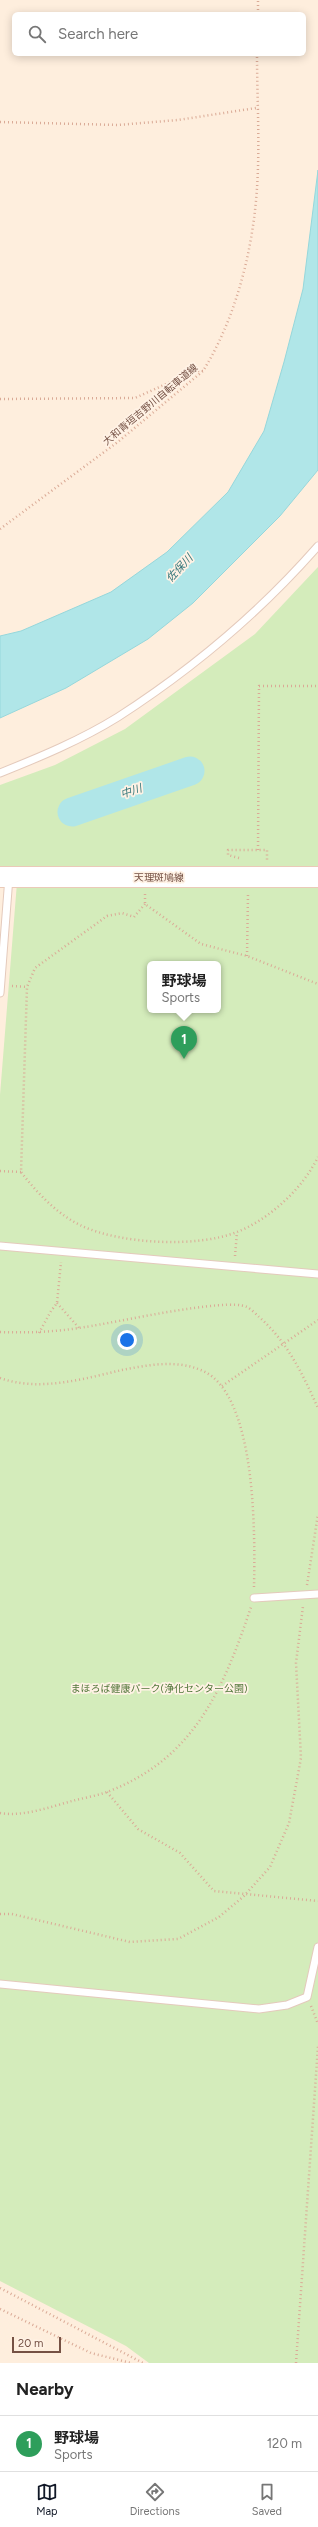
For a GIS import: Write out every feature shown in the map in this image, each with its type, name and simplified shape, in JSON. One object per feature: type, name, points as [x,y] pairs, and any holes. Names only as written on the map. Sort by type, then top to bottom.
[{"type":"main road","name":"天理斑鳩線","points":[[4,877],[318,877]]},
{"type":"lane","points":[[0,773],[45,755],[117,718],[175,677],[249,616],[291,576],[318,546]]},
{"type":"lane","points":[[0,989],[4,877]]},
{"type":"lane","points":[[0,1246],[318,1274]]},
{"type":"lane","points":[[254,1598],[318,1594]]},
{"type":"lane","points":[[0,1984],[259,2009],[287,2005],[307,1997],[318,1947]]},
{"type":"path","points":[[258,0],[258,12]]},
{"type":"path","name":"大和青垣吉野川自転車道線","points":[[0,529],[119,441],[203,371],[236,301],[249,246],[257,188],[257,56]]},
{"type":"path","points":[[0,122],[118,125],[257,108]]},
{"type":"path","points":[[0,398],[135,398],[195,371],[203,371]]},
{"type":"path","points":[[258,850],[259,686],[318,686]]},
{"type":"path","points":[[241,859],[228,855],[228,850],[267,850]]},
{"type":"path","points":[[247,956],[248,891]]},
{"type":"path","points":[[144,892],[144,904],[134,917],[122,913],[107,916],[35,968],[27,987],[21,1172],[34,1189],[56,1208],[82,1226],[105,1234],[183,1243],[237,1232],[272,1211],[295,1190],[318,1157]]},
{"type":"path","points":[[144,904],[201,944],[247,956],[318,984]]},
{"type":"path","points":[[0,989],[27,987]]},
{"type":"path","points":[[0,1172],[21,1172]]},
{"type":"path","points":[[234,1266],[237,1232]]},
{"type":"path","points":[[39,1333],[51,1311],[58,1304],[62,1251]]},
{"type":"path","points":[[58,1304],[79,1328]]},
{"type":"path","points":[[0,1332],[39,1333],[226,1305],[247,1306],[268,1324],[284,1343],[305,1380],[318,1408]]},
{"type":"path","points":[[222,1386],[318,1320]]},
{"type":"path","points":[[0,1378],[18,1384],[71,1382],[148,1365],[178,1364],[203,1371],[222,1386],[237,1417],[251,1472],[255,1522],[254,1598],[220,1688],[194,1731],[174,1753],[141,1776],[107,1792],[40,1810],[0,1812]]},
{"type":"path","points":[[0,1914],[12,1914],[130,1942],[178,1938],[219,1918],[244,1896],[270,1867],[289,1823],[301,1758],[296,1663],[318,1514]]},
{"type":"path","points":[[107,1792],[138,1829],[180,1853],[214,1891],[244,1896],[318,1901]]},
{"type":"path","points":[[307,1997],[318,2024]]},
{"type":"path","points":[[296,2363],[318,2046]]},
{"type":"path","points":[[0,2288],[143,2363]]},
{"type":"path","points":[[0,2309],[91,2353],[132,2363]]},
{"type":"green space","name":"まほろば健康パーク(浄化センター公園)","points":[[318,567],[318,2363],[149,2363],[126,2346],[0,2281],[0,1095],[18,870],[0,870],[0,785],[55,765],[125,729],[255,634]]},
{"type":"water","name":"佐保川","points":[[318,170],[318,470],[280,516],[193,603],[148,639],[66,688],[0,718],[0,636],[21,631],[111,592],[167,552],[228,492],[264,431],[303,289]]},
{"type":"waterway","name":"中川","points":[[72,812],[190,771]]},
{"type":"place","name":"野球場","points":[[184,1059]]}]
